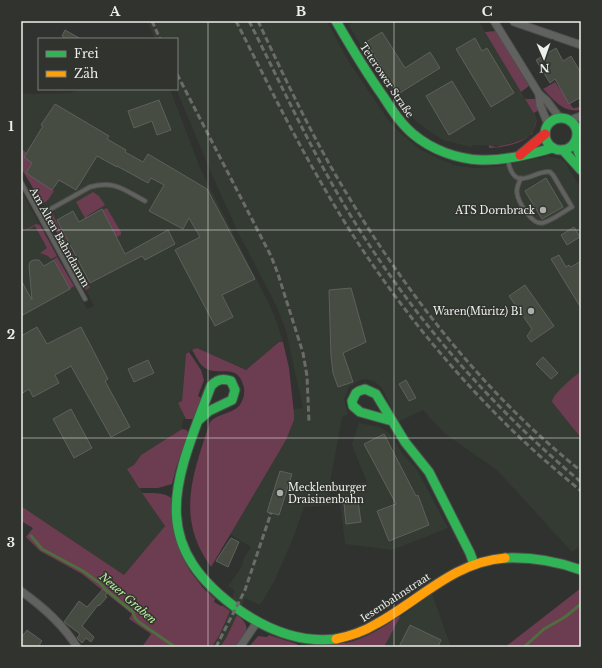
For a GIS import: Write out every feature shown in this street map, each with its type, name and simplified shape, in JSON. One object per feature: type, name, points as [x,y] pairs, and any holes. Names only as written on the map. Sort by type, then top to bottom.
[{"type":"street","name":"Teterower Straße","points":[[336,21],[363,68],[389,106],[403,124],[418,138],[445,153],[482,160],[529,155],[553,148],[563,150]]},
{"type":"street","points":[[494,21],[539,94],[547,101],[559,117],[570,120],[580,131],[576,142],[568,149],[563,150],[581,170]]},
{"type":"street","points":[[514,22],[581,45]]},
{"type":"street","points":[[539,94],[540,105],[548,124]]},
{"type":"street","points":[[570,120],[581,116]]},
{"type":"street","points":[[553,148],[547,142],[545,134],[548,124],[559,117]]},
{"type":"street","name":"Teterower Straße","points":[[520,155],[526,148],[535,143],[545,134]]},
{"type":"street","points":[[576,142],[581,159]]},
{"type":"street","name":"Iesenbahnstraat","points":[[199,420],[209,411],[232,400],[235,390],[232,381],[221,379],[213,383],[199,420],[182,468],[178,483],[176,506],[177,523],[182,538],[192,563],[205,582],[222,598],[257,622],[282,634],[303,639],[325,640],[349,636],[374,626],[446,577],[474,564],[490,560],[511,557],[532,558],[551,561],[581,570]]},
{"type":"street","points":[[392,422],[405,442],[429,472],[470,553],[474,564]]},
{"type":"street","points":[[21,592],[51,614],[77,647]]},
{"type":"street","points":[[240,647],[257,622]]},
{"type":"lane","points":[[508,158],[512,172],[521,178],[530,178],[550,172],[572,207],[545,223],[536,222],[531,219],[517,195],[517,187],[521,178]]},
{"type":"lane","name":"Am Alten Bahndamm","points":[[21,182],[85,299]]},
{"type":"lane","points":[[40,215],[90,188],[99,185],[116,185],[145,201]]},
{"type":"shaded area","points":[[147,21],[327,21],[349,62],[389,121],[399,132],[421,150],[451,163],[452,165],[474,168],[502,166],[537,158],[540,159],[547,156],[561,159],[565,162],[581,189],[581,371],[562,388],[552,402],[581,438],[581,545],[572,552],[497,470],[445,434],[423,410],[398,422],[382,388],[374,381],[365,379],[360,380],[349,387],[344,399],[348,414],[342,417],[329,488],[331,505],[304,507],[294,536],[274,582],[260,605],[245,598],[226,638],[220,647],[212,647],[220,634],[230,611],[234,590],[228,586],[241,568],[244,558],[251,547],[230,534],[286,440],[294,420],[294,409],[303,408],[286,331],[277,307],[239,234],[176,90],[178,90],[178,38],[155,38]]},
{"type":"shaded area","points":[[350,21],[479,21],[536,117],[532,134],[524,139],[502,146],[473,145],[471,147],[443,140],[418,123],[405,110],[376,72],[349,25],[352,23]]},
{"type":"shaded area","points":[[496,31],[529,86],[521,92],[485,32]]},
{"type":"shaded area","points":[[555,82],[573,108],[581,107],[581,110],[569,110],[564,108],[543,89]]},
{"type":"shaded area","points":[[78,90],[170,90],[200,168],[269,304],[283,342],[279,342],[246,370],[197,348],[186,354],[182,401],[179,403],[186,419],[183,420],[182,429],[141,455],[130,474],[165,526],[124,575],[21,506],[21,191],[87,309],[94,306],[36,191],[21,168],[21,93],[71,93]]},
{"type":"shaded area","points":[[525,99],[535,99],[539,110],[534,113],[535,116]]},
{"type":"shaded area","points":[[529,136],[516,144],[502,147],[489,148],[489,145],[496,147],[513,143]]},
{"type":"shaded area","points":[[21,149],[27,153],[24,157],[32,163],[26,173],[54,191],[44,203],[42,203],[21,168]]},
{"type":"shaded area","points":[[93,192],[99,196],[105,205],[87,216],[101,240],[114,232],[102,210],[107,208],[121,232],[121,235],[104,243],[96,238],[76,202]]},
{"type":"shaded area","points":[[52,213],[90,288],[85,290],[51,221]]},
{"type":"shaded area","points":[[36,224],[40,225],[57,256],[51,259],[40,253],[47,248],[35,226],[27,230]]},
{"type":"shaded area","points":[[57,257],[74,286],[70,289],[54,259]]},
{"type":"shaded area","points":[[279,342],[283,342],[289,368],[294,420],[286,440],[211,567],[200,549],[193,531],[190,513],[193,478],[210,422],[216,417],[232,411],[239,406],[242,402],[244,388],[241,380],[233,372],[216,371],[205,368],[199,362],[192,350],[197,348],[246,370]]},
{"type":"shaded area","points":[[189,352],[201,370],[204,380],[198,396],[201,398],[193,419],[186,419],[178,403],[182,401],[186,354]]},
{"type":"shaded area","points":[[581,371],[581,438],[552,402],[556,394]]},
{"type":"shaded area","points":[[359,423],[380,427],[390,434],[402,453],[417,470],[448,528],[392,550],[345,544],[338,486],[367,482],[352,445]]},
{"type":"shaded area","points":[[182,429],[187,430],[188,433],[172,484],[158,488],[139,488],[127,469],[134,465],[141,455]]},
{"type":"shaded area","points":[[142,493],[161,494],[171,498],[182,556],[190,571],[203,588],[215,599],[214,602],[230,611],[220,634],[212,647],[142,647],[151,634],[129,619],[132,614],[82,574],[40,551],[26,537],[33,528],[21,521],[21,506],[124,575],[165,526]]},
{"type":"shaded area","points":[[581,588],[581,647],[505,647]]},
{"type":"shaded area","points":[[432,594],[451,647],[384,647],[400,617]]},
{"type":"shaded area","points":[[237,615],[245,623],[245,634],[236,647],[220,647],[226,638]]},
{"type":"shaded area","points":[[399,616],[400,617],[384,647],[319,647],[357,640],[376,631]]},
{"type":"shaded area","points":[[269,635],[297,644],[297,646],[306,647],[249,647],[258,636],[267,637]]},
{"type":"building","points":[[65,30],[79,38],[65,38],[62,36]]},
{"type":"building","points":[[382,32],[405,68],[430,52],[440,68],[398,94],[366,42]]},
{"type":"building","points":[[475,38],[482,51],[487,48],[514,93],[491,107],[456,49]]},
{"type":"building","points":[[556,48],[563,61],[571,56],[581,73],[581,97],[569,104],[555,79],[550,83],[536,60]]},
{"type":"building","points":[[452,81],[475,119],[449,135],[426,96]]},
{"type":"building","points":[[159,100],[171,130],[157,135],[152,121],[134,128],[128,111]]},
{"type":"building","points":[[55,104],[109,136],[107,139],[126,150],[125,152],[143,162],[148,154],[207,189],[255,279],[222,295],[233,317],[215,326],[175,250],[200,237],[189,218],[183,229],[149,211],[164,185],[151,178],[148,183],[97,156],[76,190],[59,180],[52,190],[26,173],[32,163],[24,157],[43,126],[41,125]]},
{"type":"building","points":[[546,178],[563,207],[542,219],[525,191]]},
{"type":"building","points":[[102,209],[125,254],[168,230],[175,244],[145,260],[142,256],[90,283],[57,220],[73,211],[79,222]]},
{"type":"building","points":[[574,227],[580,237],[567,245],[561,235]]},
{"type":"building","points":[[559,255],[566,267],[569,265],[571,267],[581,261],[581,308],[551,259]]},
{"type":"building","points":[[33,260],[39,260],[44,266],[54,260],[70,289],[21,316],[21,280],[32,300],[29,266],[30,262]]},
{"type":"building","name":"Waren(Müritz) B1","points":[[525,285],[554,326],[531,342],[527,336],[532,329],[509,296]]},
{"type":"building","points":[[351,288],[366,342],[343,353],[353,382],[338,387],[333,373],[331,356],[329,290]]},
{"type":"building","points":[[37,327],[47,344],[81,327],[108,379],[105,381],[130,427],[111,437],[71,366],[55,375],[59,383],[33,397],[29,389],[21,394],[21,336]]},
{"type":"building","points":[[543,357],[558,373],[551,379],[536,364]]},
{"type":"building","points":[[148,360],[154,373],[134,382],[128,369]]},
{"type":"building","points":[[406,380],[416,398],[409,401],[399,384]]},
{"type":"building","points":[[71,409],[92,448],[74,458],[53,419]]},
{"type":"building","points":[[384,434],[416,496],[418,495],[429,525],[389,541],[377,511],[396,504],[364,444]]},
{"type":"building","name":"Mecklenburger Draisinenbahn","points":[[280,471],[292,474],[279,515],[267,512]]},
{"type":"building","points":[[358,501],[361,522],[346,524],[344,503]]},
{"type":"building","points":[[231,538],[239,542],[228,567],[216,561]]},
{"type":"building","points":[[103,589],[107,593],[105,596],[107,597],[99,606],[98,605],[82,626],[94,637],[91,642],[86,638],[82,643],[77,638],[80,634],[64,622],[79,601],[87,607]]},
{"type":"building","points":[[410,625],[441,640],[438,647],[399,647]]},
{"type":"building","points":[[27,630],[42,641],[38,647],[25,647],[21,644],[21,638]]},
{"type":"waterway","name":"Neuer Graben","points":[[31,536],[42,549],[83,571],[101,584],[133,612],[135,618],[139,622],[175,647]]},
{"type":"waterway","points":[[524,647],[544,629],[565,617],[581,604]]},
{"type":"railway","points":[[152,21],[160,38]]},
{"type":"railway","points":[[236,21],[319,179],[357,242],[400,302],[446,360],[496,414],[538,454],[581,491]]},
{"type":"railway","points":[[249,21],[308,139],[333,185],[370,247],[396,284],[452,355],[482,389],[514,421],[581,482]]},
{"type":"railway","points":[[258,21],[321,149],[356,209],[383,251],[442,331],[474,369],[543,439],[581,471]]},
{"type":"railway","points":[[178,76],[271,256],[278,274],[303,353],[307,376],[309,422]]},
{"type":"railway","points":[[216,647],[245,590],[271,513]]},
{"type":"traffic: fast","points":[[336,21],[365,69],[397,116],[413,134],[428,145],[454,156],[481,160],[508,158],[553,148]]},
{"type":"traffic: fast","points":[[558,118],[564,118],[573,122],[577,134],[573,146],[564,150],[558,150],[549,146],[545,137],[545,131],[549,122],[558,118]]},
{"type":"traffic: fast","points":[[575,142],[581,159]]},
{"type":"traffic: fast","points":[[563,150],[581,170]]},
{"type":"traffic: fast","points":[[199,420],[209,411],[232,400],[235,390],[231,381],[220,380],[211,386],[187,451],[179,480],[176,508],[179,535],[190,561],[211,586],[242,612],[264,625],[299,637],[323,640],[336,639]]},
{"type":"traffic: fast","points":[[392,421],[360,412],[353,406],[352,401],[356,393],[365,389],[376,394],[405,442],[429,472],[470,553],[474,564]]},
{"type":"traffic: fast","points":[[505,558],[544,560],[581,570]]},
{"type":"traffic: slow","points":[[336,639],[346,637],[371,627],[392,615],[437,584],[469,567],[486,561],[505,558]]},
{"type":"traffic: jam","points":[[520,155],[545,134]]},
{"type":"place","name":"ATS Dornbrack","points":[[543,210]]},
{"type":"place","name":"Waren(Müritz) B1","points":[[531,311]]},
{"type":"place","name":"Mecklenburger Draisinenbahn","points":[[280,493]]}]
